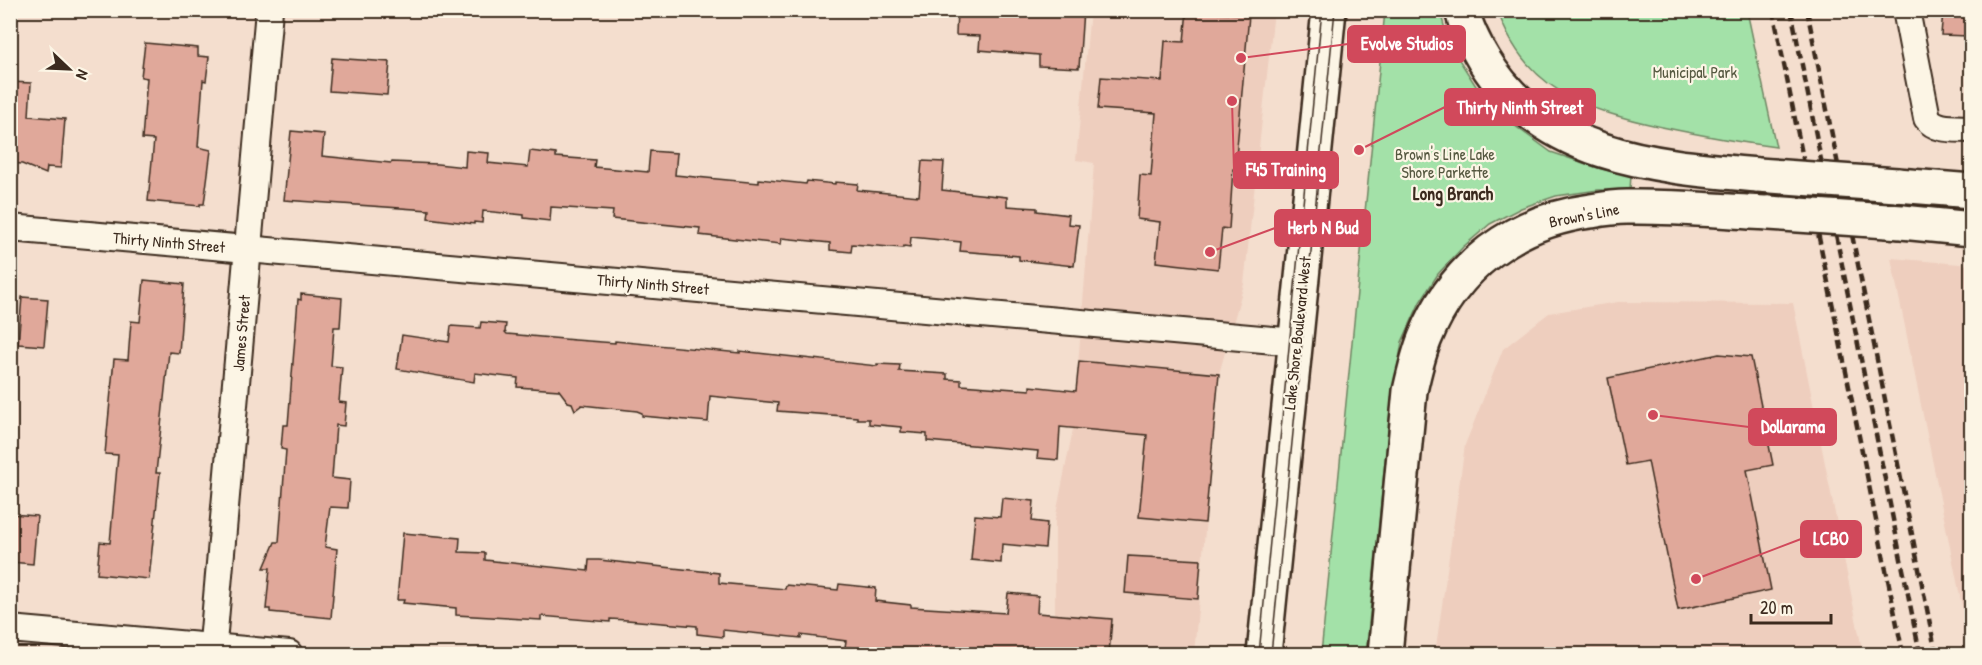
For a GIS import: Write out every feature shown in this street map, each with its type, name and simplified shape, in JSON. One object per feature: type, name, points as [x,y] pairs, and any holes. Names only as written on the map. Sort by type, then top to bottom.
[{"type":"main road","name":"Lake Shore Boulevard West","points":[[1264,654],[1329,10]]},
{"type":"main road","points":[[1462,10],[1474,43],[1491,71],[1510,95],[1535,118],[1550,128],[1600,150],[1638,160],[1701,170],[1971,191]]},
{"type":"main road","name":"Brown's Line","points":[[1385,654],[1410,390],[1417,360],[1429,329],[1448,295],[1479,259],[1520,231],[1559,216],[1625,207],[1769,213],[1971,229]]},
{"type":"street","name":"James Street","points":[[212,651],[269,10]]},
{"type":"street","points":[[1906,10],[1927,118],[1932,124],[1940,127],[1971,129]]},
{"type":"street","name":"Thirty Ninth Street","points":[[10,228],[1296,342]]},
{"type":"street","points":[[10,629],[212,651],[289,654]]},
{"type":"shaded area","points":[[1090,11],[1274,11],[1244,284],[1219,374],[1194,654],[1052,654],[1055,615],[1055,520],[1073,429],[1094,163],[1076,160]]},
{"type":"shaded area","points":[[1891,258],[1971,265],[1971,650]]},
{"type":"shaded area","points":[[1618,302],[1793,303],[1863,654],[1435,654],[1465,445],[1503,349],[1549,313]]},
{"type":"green space","name":"Brown's Line Lake Shore Parkette","points":[[1385,11],[1440,11],[1449,44],[1481,94],[1511,123],[1551,152],[1601,169],[1631,175],[1630,190],[1598,190],[1556,196],[1521,208],[1490,224],[1463,247],[1438,274],[1420,302],[1402,342],[1390,411],[1366,654],[1321,654]]},
{"type":"green space","name":"Municipal Park","points":[[1498,11],[1747,11],[1776,147],[1635,121],[1584,104],[1562,93],[1524,60],[1509,38]]},
{"type":"building","points":[[957,10],[1083,10],[1079,68],[1039,66],[1039,55],[979,50],[980,36],[956,35]]},
{"type":"building","points":[[1187,10],[1249,15],[1229,229],[1222,228],[1218,269],[1156,262],[1160,222],[1137,219],[1140,175],[1151,176],[1156,113],[1098,109],[1101,77],[1162,81],[1165,41],[1184,42]]},
{"type":"building","points":[[1943,10],[1971,10],[1969,36],[1941,35]]},
{"type":"building","points":[[145,43],[198,48],[198,56],[209,57],[206,81],[203,80],[198,147],[211,150],[204,204],[200,206],[148,201],[154,140],[142,139],[147,78],[141,77]]},
{"type":"building","points":[[332,58],[390,62],[387,95],[329,91]]},
{"type":"building","points":[[10,82],[31,83],[29,116],[65,119],[61,168],[47,167],[46,174],[22,164],[10,163]]},
{"type":"building","points":[[291,131],[324,134],[322,156],[465,167],[466,151],[489,153],[488,163],[528,167],[530,151],[556,154],[556,157],[595,160],[594,167],[648,172],[650,151],[677,153],[675,175],[759,183],[759,179],[806,184],[807,181],[835,184],[835,182],[858,184],[857,190],[919,196],[922,161],[944,162],[942,190],[1007,197],[1007,206],[1037,208],[1037,211],[1069,215],[1068,224],[1079,225],[1074,266],[1019,260],[1019,256],[960,251],[961,242],[911,237],[910,247],[852,244],[851,252],[830,250],[830,243],[782,238],[781,244],[699,235],[700,228],[612,219],[613,211],[551,207],[550,221],[524,218],[524,215],[483,211],[482,223],[474,222],[474,224],[428,218],[429,210],[284,200]]},
{"type":"building","points":[[144,280],[184,284],[179,353],[169,352],[156,473],[160,473],[149,579],[97,574],[100,542],[110,543],[118,455],[105,454],[114,359],[128,360],[131,321],[140,322]]},
{"type":"building","points":[[301,294],[342,298],[340,327],[334,327],[331,366],[342,367],[339,402],[346,403],[344,426],[336,425],[332,478],[350,480],[348,508],[330,507],[325,547],[337,549],[331,618],[270,612],[270,609],[266,609],[270,568],[264,568],[275,542],[279,542],[286,450],[281,449],[283,425],[288,425],[298,299],[301,300]]},
{"type":"building","points":[[22,297],[48,299],[44,346],[18,344]]},
{"type":"building","points":[[481,322],[506,324],[507,334],[615,343],[615,341],[740,353],[740,351],[877,366],[877,364],[900,365],[899,371],[947,374],[947,379],[961,380],[961,385],[1030,390],[1030,386],[1076,391],[1079,361],[1219,374],[1205,523],[1139,517],[1147,435],[1060,427],[1058,460],[1037,458],[1038,451],[927,441],[927,434],[901,432],[901,427],[869,424],[869,419],[777,411],[778,403],[710,396],[708,422],[642,416],[642,413],[637,411],[582,405],[575,410],[572,403],[568,402],[559,390],[517,387],[518,378],[475,373],[474,382],[397,369],[402,335],[449,342],[451,326],[480,328]]},
{"type":"building","points":[[1719,354],[1751,357],[1773,465],[1747,470],[1771,590],[1678,610],[1648,461],[1626,465],[1608,378]]},
{"type":"building","points":[[1002,498],[1034,501],[1032,521],[1047,523],[1045,548],[1002,544],[1001,563],[971,560],[975,515],[1000,517]]},
{"type":"building","points":[[10,514],[37,516],[33,564],[10,562]]},
{"type":"building","points":[[403,533],[460,538],[459,552],[485,553],[485,560],[588,571],[589,560],[599,560],[719,573],[719,583],[785,589],[786,585],[838,590],[839,584],[876,588],[875,601],[911,605],[911,607],[1006,613],[1008,593],[1038,596],[1037,613],[1112,619],[1109,654],[881,654],[882,650],[845,647],[846,641],[801,635],[801,638],[723,630],[723,637],[697,634],[697,626],[627,620],[610,619],[610,622],[541,616],[541,620],[456,615],[456,608],[403,603],[404,600],[397,600]]},
{"type":"building","points":[[1128,556],[1201,560],[1198,599],[1125,593]]},
{"type":"tram line","points":[[1259,654],[1322,10]]},
{"type":"tram line","points":[[1271,654],[1335,10]]},
{"type":"railway","points":[[1773,10],[1903,654]]},
{"type":"railway","points":[[1791,10],[1920,654]]},
{"type":"railway","points":[[1807,10],[1936,654]]},
{"type":"place","name":"Evolve Studios","points":[[1241,58]]},
{"type":"place","name":"F45 Training","points":[[1232,101]]},
{"type":"place","name":"Thirty Ninth Street","points":[[1359,150]]},
{"type":"place","name":"Herb N Bud","points":[[1210,252]]},
{"type":"place","name":"Dollarama","points":[[1653,415]]},
{"type":"place","name":"LCBO","points":[[1696,579]]},
{"type":"district","name":"Long Branch","points":[[1453,194]]}]
